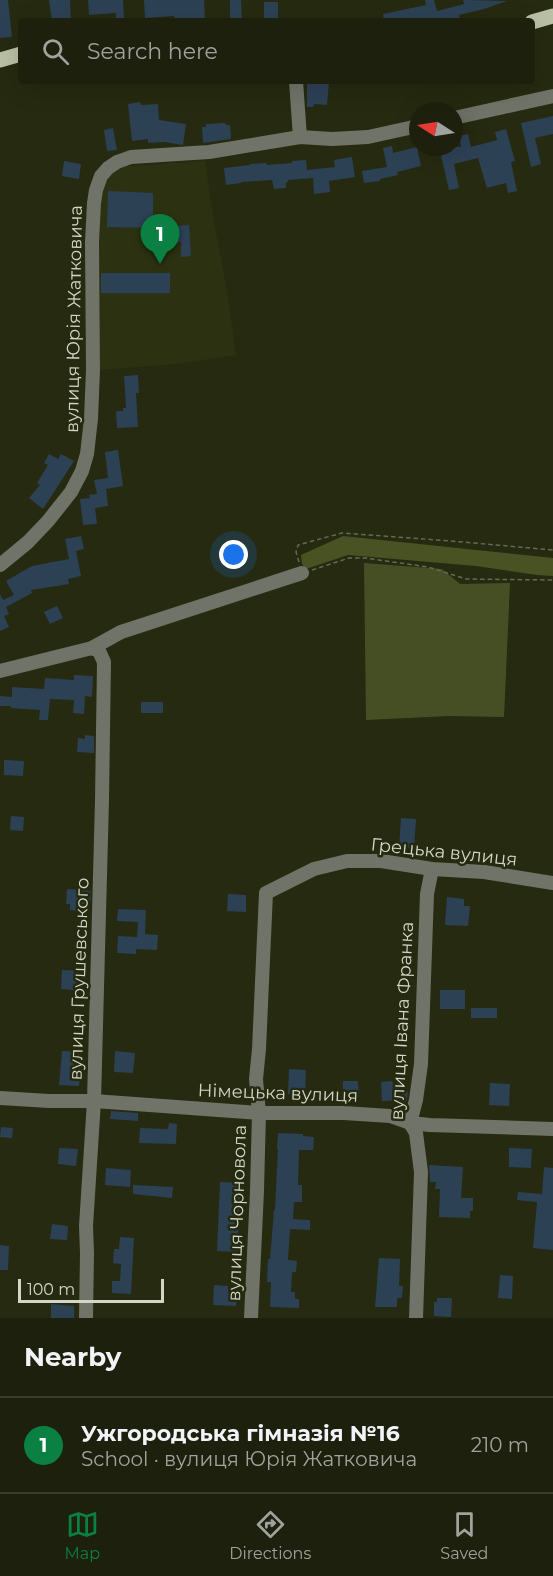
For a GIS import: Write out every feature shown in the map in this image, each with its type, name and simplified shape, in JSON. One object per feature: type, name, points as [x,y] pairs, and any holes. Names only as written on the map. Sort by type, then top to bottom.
[{"type":"main road","points":[[535,21],[553,16]]},
{"type":"main road","points":[[0,60],[18,55]]},
{"type":"street","points":[[296,84],[300,138]]},
{"type":"street","points":[[463,116],[553,96]]},
{"type":"street","name":"вулиця Юрія Жатковича","points":[[0,565],[28,542],[71,492],[82,471],[87,454],[93,370],[94,203],[101,176],[108,168],[131,157],[209,152],[300,138],[368,137],[409,128]]},
{"type":"street","points":[[0,671],[92,648],[121,632],[302,573]]},
{"type":"street","name":"вулиця Грушевського","points":[[86,1318],[86,1226],[94,1101],[104,662],[101,653],[92,648]]},
{"type":"street","name":"Грецька вулиця","points":[[266,893],[314,869],[346,861],[381,861],[432,869],[484,872],[553,883]]},
{"type":"street","name":"вулиця Івана Франка","points":[[416,1318],[421,1172],[416,1134],[410,1123],[416,1100],[420,1064],[427,894],[432,869]]},
{"type":"street","name":"вулиця Чорновола","points":[[251,1318],[259,1113],[256,1079],[260,1049],[266,893]]},
{"type":"street","name":"Німецька вулиця","points":[[0,1098],[94,1101],[259,1113],[344,1113],[390,1116],[410,1123],[553,1129]]},
{"type":"path","points":[[553,550],[342,533],[298,545],[296,552],[302,573],[349,558],[365,558],[428,567],[466,579],[553,580]]},
{"type":"shaded area","points":[[205,161],[236,355],[176,364],[100,370],[101,183],[113,167]]},
{"type":"shaded area","points":[[343,536],[553,558],[553,576],[476,566],[348,555],[306,569],[302,564],[301,555]]},
{"type":"shaded area","points":[[364,563],[442,569],[460,584],[510,583],[504,717],[449,716],[366,720]]},
{"type":"building","points":[[0,0],[8,0],[12,37],[0,38]]},
{"type":"building","points":[[49,0],[70,0],[71,18],[52,18]]},
{"type":"building","points":[[88,0],[123,0],[124,18],[116,18],[116,13],[89,15]]},
{"type":"building","points":[[144,0],[204,0],[205,18],[174,18],[174,16],[145,18]]},
{"type":"building","points":[[230,0],[241,0],[242,18],[230,18]]},
{"type":"building","points":[[425,0],[434,0],[437,11],[464,4],[463,0],[507,1],[459,15],[460,18],[384,18],[383,14],[426,5]]},
{"type":"building","points":[[264,2],[278,2],[278,18],[264,18]]},
{"type":"building","points":[[307,84],[329,84],[327,105],[314,104],[313,107],[307,107]]},
{"type":"building","points":[[140,102],[141,105],[158,104],[159,120],[186,124],[183,145],[165,142],[148,143],[148,139],[132,141],[128,104]]},
{"type":"building","points":[[553,116],[553,134],[535,138],[541,164],[531,167],[521,123]]},
{"type":"building","points":[[206,124],[230,125],[231,139],[203,143],[202,127],[206,127]]},
{"type":"building","points":[[113,128],[117,150],[107,151],[104,130]]},
{"type":"building","points":[[506,129],[515,161],[511,162],[517,191],[508,193],[506,183],[487,188],[478,158],[454,164],[459,188],[449,190],[441,156],[463,156],[463,135],[468,134],[471,147],[497,140],[495,132]]},
{"type":"building","points":[[392,146],[393,153],[409,149],[409,156],[419,156],[421,166],[397,172],[398,175],[380,179],[380,181],[364,183],[362,171],[387,167],[383,148]]},
{"type":"building","points":[[352,157],[355,177],[329,181],[330,192],[314,194],[313,178],[288,180],[286,188],[274,189],[272,180],[226,185],[224,168],[306,160],[307,170],[335,167],[334,160]]},
{"type":"building","points":[[64,161],[81,164],[79,179],[62,176]]},
{"type":"building","points":[[108,191],[153,193],[153,228],[107,227]]},
{"type":"building","points":[[189,225],[191,256],[181,257],[181,242],[160,242],[159,227]]},
{"type":"building","points":[[101,273],[170,273],[170,293],[101,293]]},
{"type":"building","points":[[138,375],[139,393],[136,393],[138,427],[117,428],[116,411],[123,411],[123,408],[126,408],[124,376]]},
{"type":"building","points":[[118,450],[123,486],[106,489],[108,506],[95,508],[97,524],[83,525],[80,499],[90,498],[89,495],[97,494],[94,480],[108,478],[105,452]]},
{"type":"building","points":[[49,454],[58,459],[61,454],[74,461],[43,509],[29,498],[40,485],[37,483],[48,465],[44,463]]},
{"type":"building","points":[[81,536],[84,549],[76,551],[81,576],[68,579],[69,584],[31,590],[32,593],[6,607],[9,614],[4,616],[9,627],[0,631],[0,594],[3,600],[14,595],[6,581],[32,566],[69,559],[65,539]]},
{"type":"building","points":[[57,606],[63,618],[50,624],[44,612]]},
{"type":"building","points":[[74,675],[93,676],[92,697],[85,696],[84,714],[73,713],[74,700],[50,699],[48,720],[39,720],[40,710],[0,706],[0,696],[12,697],[12,687],[44,689],[45,678],[74,680]]},
{"type":"building","points":[[141,702],[163,702],[163,713],[141,713]]},
{"type":"building","points":[[85,735],[94,736],[94,753],[77,752],[78,738],[85,739]]},
{"type":"building","points":[[4,760],[24,761],[23,776],[4,775]]},
{"type":"building","points":[[11,816],[24,817],[23,831],[10,830]]},
{"type":"building","points":[[401,818],[416,819],[414,848],[399,848]]},
{"type":"building","points":[[67,889],[91,891],[90,906],[80,905],[80,911],[70,910],[70,904],[66,904]]},
{"type":"building","points":[[228,894],[246,895],[246,912],[227,911]]},
{"type":"building","points":[[447,897],[464,899],[464,906],[470,906],[468,926],[445,925]]},
{"type":"building","points":[[118,909],[146,910],[145,934],[158,935],[157,950],[136,949],[136,954],[117,953],[118,936],[137,937],[138,922],[117,921]]},
{"type":"building","points":[[62,970],[86,971],[85,991],[61,989]]},
{"type":"building","points":[[440,990],[465,990],[465,1009],[440,1009]]},
{"type":"building","points":[[471,1008],[497,1008],[497,1018],[471,1018]]},
{"type":"building","points":[[62,1051],[82,1052],[79,1086],[59,1085]]},
{"type":"building","points":[[115,1051],[135,1053],[133,1073],[114,1072]]},
{"type":"building","points":[[289,1069],[306,1070],[305,1095],[288,1094]]},
{"type":"building","points":[[343,1081],[358,1081],[359,1097],[343,1098]]},
{"type":"building","points":[[392,1081],[393,1084],[405,1083],[406,1092],[408,1092],[406,1103],[402,1103],[402,1100],[382,1101],[381,1082]]},
{"type":"building","points":[[490,1083],[510,1084],[509,1106],[489,1105]]},
{"type":"building","points":[[111,1111],[138,1113],[138,1121],[110,1119]]},
{"type":"building","points":[[169,1123],[177,1124],[176,1144],[139,1143],[140,1128],[168,1129]]},
{"type":"building","points":[[1,1127],[13,1128],[12,1138],[0,1137]]},
{"type":"building","points":[[278,1133],[314,1137],[313,1150],[299,1150],[298,1185],[302,1185],[302,1202],[294,1202],[293,1219],[310,1220],[310,1230],[290,1229],[288,1260],[297,1261],[296,1272],[292,1272],[291,1292],[295,1292],[295,1299],[299,1299],[299,1308],[270,1307],[271,1282],[267,1282],[275,1210]]},
{"type":"building","points":[[59,1148],[78,1149],[76,1166],[58,1164]]},
{"type":"building","points":[[509,1148],[532,1149],[531,1168],[509,1167]]},
{"type":"building","points":[[429,1165],[463,1167],[461,1198],[473,1198],[473,1211],[470,1211],[470,1218],[439,1217],[440,1189],[435,1189],[436,1182],[430,1182]]},
{"type":"building","points":[[544,1167],[553,1168],[553,1250],[533,1248],[537,1202],[517,1200],[518,1192],[542,1194]]},
{"type":"building","points":[[106,1168],[131,1170],[130,1187],[105,1185]]},
{"type":"building","points":[[220,1182],[241,1183],[239,1252],[217,1251]]},
{"type":"building","points":[[133,1185],[173,1187],[172,1198],[133,1194]]},
{"type":"building","points":[[52,1224],[68,1226],[67,1240],[50,1239]]},
{"type":"building","points":[[120,1237],[134,1238],[131,1294],[112,1293],[112,1281],[120,1281],[121,1264],[113,1263],[114,1249],[119,1249]]},
{"type":"building","points":[[0,1245],[9,1246],[8,1270],[0,1270]]},
{"type":"building","points":[[379,1258],[400,1259],[399,1286],[403,1286],[402,1298],[397,1298],[397,1307],[375,1307]]},
{"type":"building","points":[[500,1275],[513,1276],[512,1299],[498,1298]]},
{"type":"building","points":[[214,1285],[228,1286],[228,1293],[237,1294],[236,1306],[213,1305]]},
{"type":"building","points":[[437,1298],[452,1298],[451,1317],[434,1316],[434,1302],[437,1302]]},
{"type":"building","points":[[51,1304],[74,1306],[74,1318],[51,1318]]},
{"type":"place","name":"Ужгородська гімназія №16","points":[[160,264]]}]
